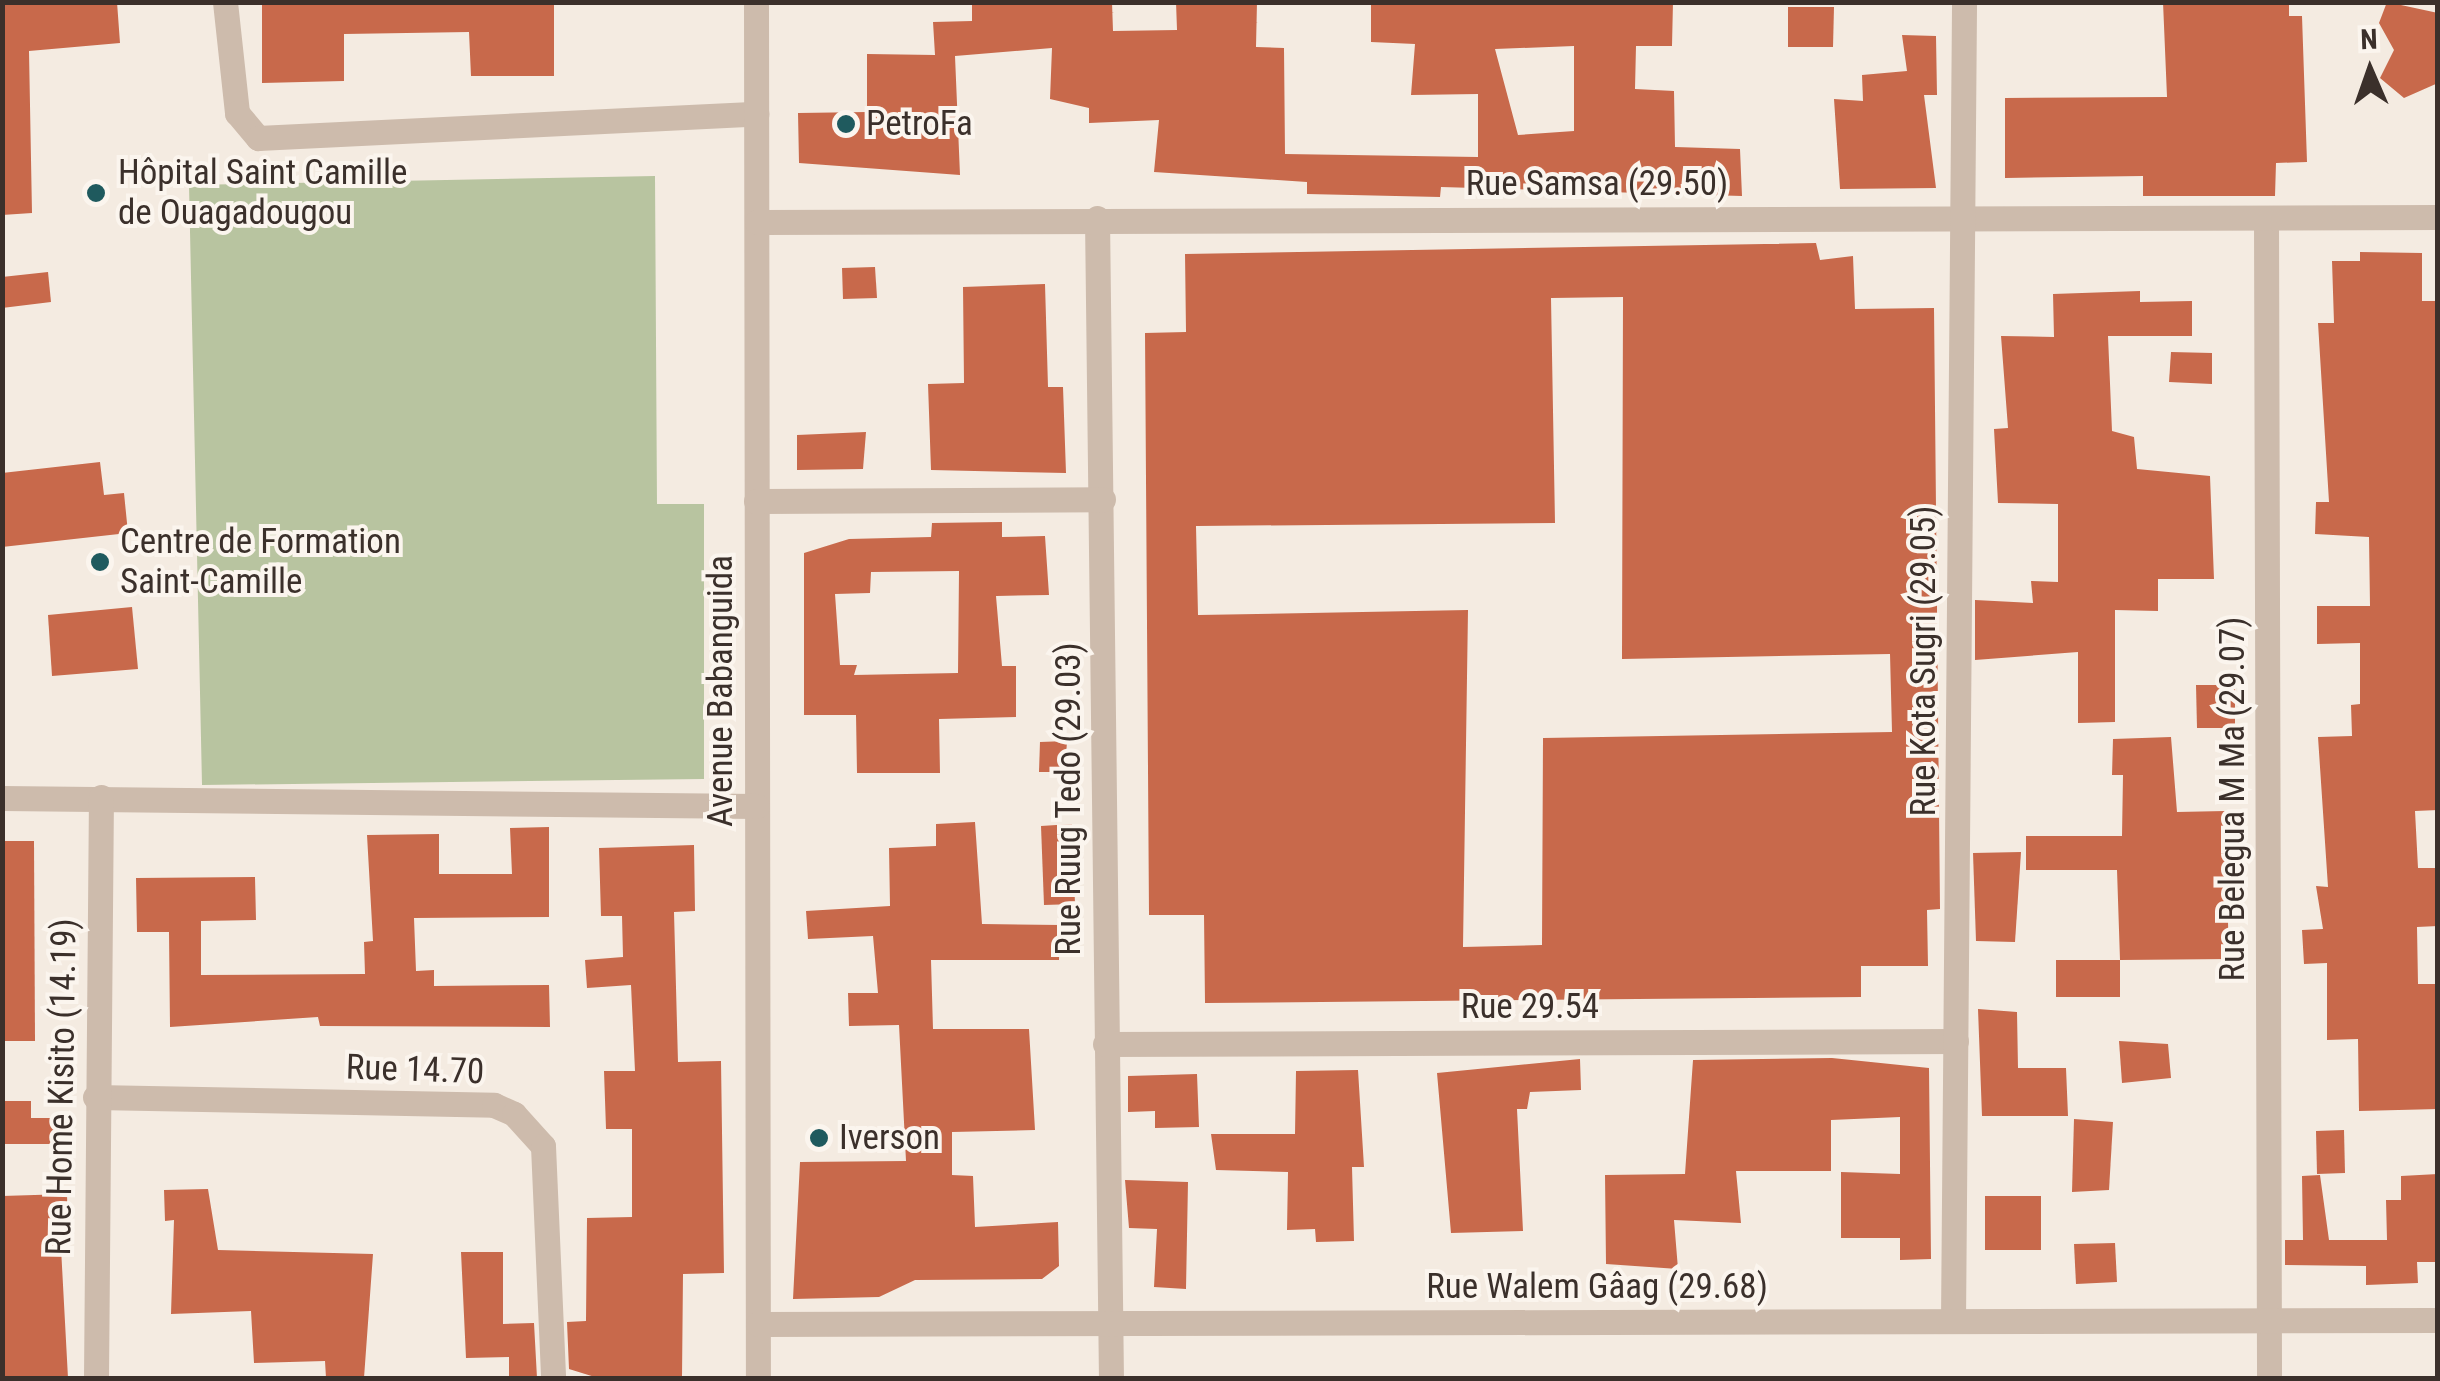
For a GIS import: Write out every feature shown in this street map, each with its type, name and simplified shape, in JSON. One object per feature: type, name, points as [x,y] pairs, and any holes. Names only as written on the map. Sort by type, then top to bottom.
[{"type":"street","points":[[226,2],[238,114],[258,138],[756,114]]},
{"type":"street","name":"Avenue Babanguida","points":[[756,2],[758,1378]]},
{"type":"street","name":"Rue Kota Sugri (29.05)","points":[[1953,1321],[1964,2]]},
{"type":"street","name":"Rue Samsa (29.50)","points":[[757,222],[1097,218],[2438,218]]},
{"type":"street","name":"Rue Ruug Tedo (29.03)","points":[[1097,218],[1110,1378]]},
{"type":"street","name":"Rue Belegua M Ma (29.07)","points":[[2266,219],[2269,1378]]},
{"type":"street","points":[[756,501],[1103,499]]},
{"type":"street","name":"Rue Home Kisito (14.19)","points":[[96,1378],[95,1098],[101,797]]},
{"type":"street","points":[[2,798],[757,806]]},
{"type":"street","name":"Rue 29.54","points":[[1105,1044],[1956,1041]]},
{"type":"street","name":"Rue 14.70","points":[[95,1098],[494,1105],[523,1119],[543,1146],[554,1378]]},
{"type":"street","name":"Rue Walem Gâag (29.68)","points":[[758,1324],[2438,1320]]},
{"type":"green space","points":[[655,176],[657,504],[704,504],[704,779],[202,785],[189,185]]},
{"type":"building","points":[[2,2],[117,2],[120,43],[29,51],[32,213],[2,215]]},
{"type":"building","points":[[262,2],[554,2],[554,76],[471,76],[469,32],[344,34],[344,81],[262,83]]},
{"type":"building","points":[[972,2],[1112,2],[1113,31],[1177,30],[1176,2],[1257,2],[1256,47],[1284,48],[1285,154],[1478,157],[1478,94],[1411,95],[1415,44],[1371,42],[1371,2],[1673,2],[1672,46],[1636,46],[1635,89],[1674,91],[1675,147],[1740,149],[1742,196],[1441,187],[1440,197],[1307,194],[1307,182],[1154,172],[1159,120],[1089,123],[1089,108],[1050,99],[1052,48],[955,56],[960,175],[799,163],[798,113],[867,112],[867,54],[935,55],[933,22],[972,21]],"holes":[[[1574,46],[1574,131],[1518,135],[1495,49]]]},
{"type":"building","points":[[2163,2],[2289,2],[2289,16],[2302,16],[2307,162],[2276,163],[2275,196],[2143,196],[2143,176],[2005,178],[2005,98],[2167,97]]},
{"type":"building","points":[[2387,2],[2438,13],[2438,83],[2404,98],[2380,78],[2394,50],[2379,23]]},
{"type":"building","points":[[1788,7],[1834,7],[1833,47],[1788,47]]},
{"type":"building","points":[[1902,35],[1936,36],[1937,95],[1924,95],[1936,188],[1840,189],[1834,99],[1863,101],[1862,75],[1907,71]]},
{"type":"building","points":[[1816,243],[1820,260],[1853,256],[1855,309],[1934,308],[1940,909],[1927,910],[1928,966],[1861,966],[1861,997],[1205,1003],[1204,915],[1149,915],[1145,333],[1186,332],[1185,254]],"holes":[[[1623,297],[1622,659],[1890,654],[1892,732],[1543,738],[1542,945],[1463,947],[1468,610],[1198,615],[1196,526],[1555,523],[1551,298]]]},
{"type":"building","points":[[2360,252],[2422,253],[2422,301],[2438,301],[2438,810],[2415,811],[2418,868],[2438,868],[2438,926],[2417,927],[2418,984],[2438,984],[2438,1109],[2359,1111],[2358,1039],[2327,1040],[2327,963],[2304,964],[2302,930],[2323,929],[2316,886],[2328,887],[2318,737],[2352,736],[2351,705],[2360,704],[2360,643],[2317,644],[2317,606],[2370,606],[2369,537],[2315,534],[2316,502],[2329,502],[2318,323],[2334,323],[2332,261],[2360,261]]},
{"type":"building","points":[[875,267],[877,298],[843,299],[842,268]]},
{"type":"building","points":[[48,272],[51,302],[2,308],[2,277]]},
{"type":"building","points":[[1045,284],[1048,387],[1063,387],[1066,473],[931,470],[928,384],[964,383],[963,287]]},
{"type":"building","points":[[2140,291],[2140,302],[2192,301],[2192,336],[2108,336],[2112,431],[2134,437],[2137,469],[2210,476],[2214,579],[2158,579],[2158,611],[2115,610],[2115,722],[2078,723],[2078,652],[1975,660],[1975,600],[2033,603],[2031,581],[2058,582],[2058,504],[1998,503],[1994,429],[2008,428],[2001,336],[2054,337],[2053,294]]},
{"type":"building","points":[[2171,352],[2212,353],[2212,384],[2169,382]]},
{"type":"building","points":[[866,432],[863,469],[797,470],[797,435]]},
{"type":"building","points":[[100,462],[104,495],[124,493],[128,533],[2,547],[2,473]]},
{"type":"building","points":[[1002,522],[1002,537],[1045,536],[1049,595],[996,596],[1002,666],[1016,666],[1016,717],[939,719],[940,773],[857,773],[856,715],[804,715],[804,553],[849,539],[931,537],[932,523]],"holes":[[[959,571],[958,673],[854,675],[857,665],[840,665],[835,594],[870,593],[871,572]]]},
{"type":"building","points":[[132,607],[138,669],[52,676],[48,615]]},
{"type":"building","points":[[2196,685],[2235,685],[2235,728],[2197,728]]},
{"type":"building","points":[[2171,737],[2177,812],[2225,811],[2229,959],[2120,960],[2117,870],[2026,870],[2026,836],[2122,836],[2123,775],[2112,775],[2113,739]]},
{"type":"building","points":[[1067,741],[1065,772],[1039,772],[1040,742]]},
{"type":"building","points":[[975,822],[982,924],[1060,925],[1059,960],[931,960],[933,1029],[1029,1029],[1035,1130],[952,1132],[952,1175],[973,1176],[975,1227],[1058,1222],[1059,1266],[1042,1279],[915,1280],[879,1297],[793,1299],[800,1162],[906,1161],[899,1025],[849,1026],[848,993],[878,993],[873,936],[808,939],[806,911],[890,906],[889,848],[936,846],[936,824]]},
{"type":"building","points":[[1072,824],[1075,904],[1044,905],[1041,826]]},
{"type":"building","points":[[549,827],[549,917],[414,918],[416,971],[434,970],[434,986],[549,985],[550,1027],[320,1026],[318,1017],[170,1027],[169,932],[137,932],[136,878],[255,877],[256,920],[201,921],[201,975],[365,974],[364,942],[373,941],[367,835],[439,834],[439,874],[512,874],[510,828]]},
{"type":"building","points":[[2,841],[34,841],[35,1041],[2,1041]]},
{"type":"building","points":[[694,845],[695,911],[674,912],[678,1062],[721,1061],[724,1273],[683,1274],[682,1378],[598,1378],[569,1369],[567,1322],[586,1321],[587,1218],[632,1217],[632,1129],[606,1129],[604,1071],[635,1071],[631,985],[587,988],[585,960],[623,957],[622,916],[601,916],[599,848]]},
{"type":"building","points":[[2021,852],[2015,942],[1976,941],[1973,853]]},
{"type":"building","points":[[2056,960],[2120,960],[2120,997],[2056,997]]},
{"type":"building","points":[[1978,1009],[2017,1012],[2018,1068],[2066,1068],[2068,1116],[1982,1116]]},
{"type":"building","points":[[2119,1041],[2168,1044],[2171,1078],[2122,1083]]},
{"type":"building","points":[[1832,1058],[1929,1068],[1931,1259],[1900,1260],[1900,1238],[1841,1238],[1841,1172],[1900,1174],[1900,1117],[1831,1120],[1831,1171],[1736,1171],[1741,1223],[1674,1220],[1678,1269],[1606,1264],[1605,1175],[1685,1174],[1693,1060]]},
{"type":"building","points":[[1580,1059],[1581,1090],[1530,1092],[1527,1109],[1517,1109],[1523,1231],[1451,1233],[1437,1073]]},
{"type":"building","points":[[1358,1070],[1364,1167],[1352,1167],[1354,1241],[1316,1242],[1315,1229],[1287,1230],[1288,1172],[1216,1170],[1211,1134],[1295,1134],[1296,1071]]},
{"type":"building","points":[[1197,1074],[1199,1127],[1155,1128],[1155,1111],[1128,1112],[1128,1076]]},
{"type":"building","points":[[2,1101],[31,1101],[31,1118],[60,1118],[60,1144],[2,1144]]},
{"type":"building","points":[[2074,1119],[2113,1122],[2109,1190],[2072,1192]]},
{"type":"building","points":[[2344,1130],[2345,1173],[2317,1174],[2316,1131]]},
{"type":"building","points":[[2438,1174],[2438,1262],[2417,1262],[2418,1283],[2366,1285],[2366,1266],[2285,1265],[2285,1240],[2303,1240],[2302,1176],[2320,1175],[2329,1240],[2387,1240],[2386,1200],[2401,1200],[2401,1176]]},
{"type":"building","points":[[1125,1180],[1188,1182],[1186,1289],[1154,1287],[1157,1229],[1129,1228]]},
{"type":"building","points":[[208,1189],[218,1250],[373,1254],[364,1378],[326,1378],[325,1361],[254,1363],[251,1311],[171,1314],[174,1220],[165,1221],[164,1190]]},
{"type":"building","points":[[67,1194],[68,1229],[60,1229],[68,1378],[2,1378],[2,1196]]},
{"type":"building","points":[[1985,1196],[2041,1196],[2041,1250],[1985,1250]]},
{"type":"building","points":[[2115,1243],[2117,1282],[2076,1284],[2074,1244]]},
{"type":"building","points":[[461,1252],[503,1252],[503,1324],[534,1323],[537,1378],[509,1378],[509,1357],[466,1358]]},
{"type":"place","name":"PetroFa","points":[[846,124]]},
{"type":"place","name":"Hôpital Saint Camille de Ouagadougou","points":[[96,193]]},
{"type":"place","name":"Centre de Formation Saint-Camille","points":[[100,562]]},
{"type":"place","name":"Iverson","points":[[819,1138]]}]
